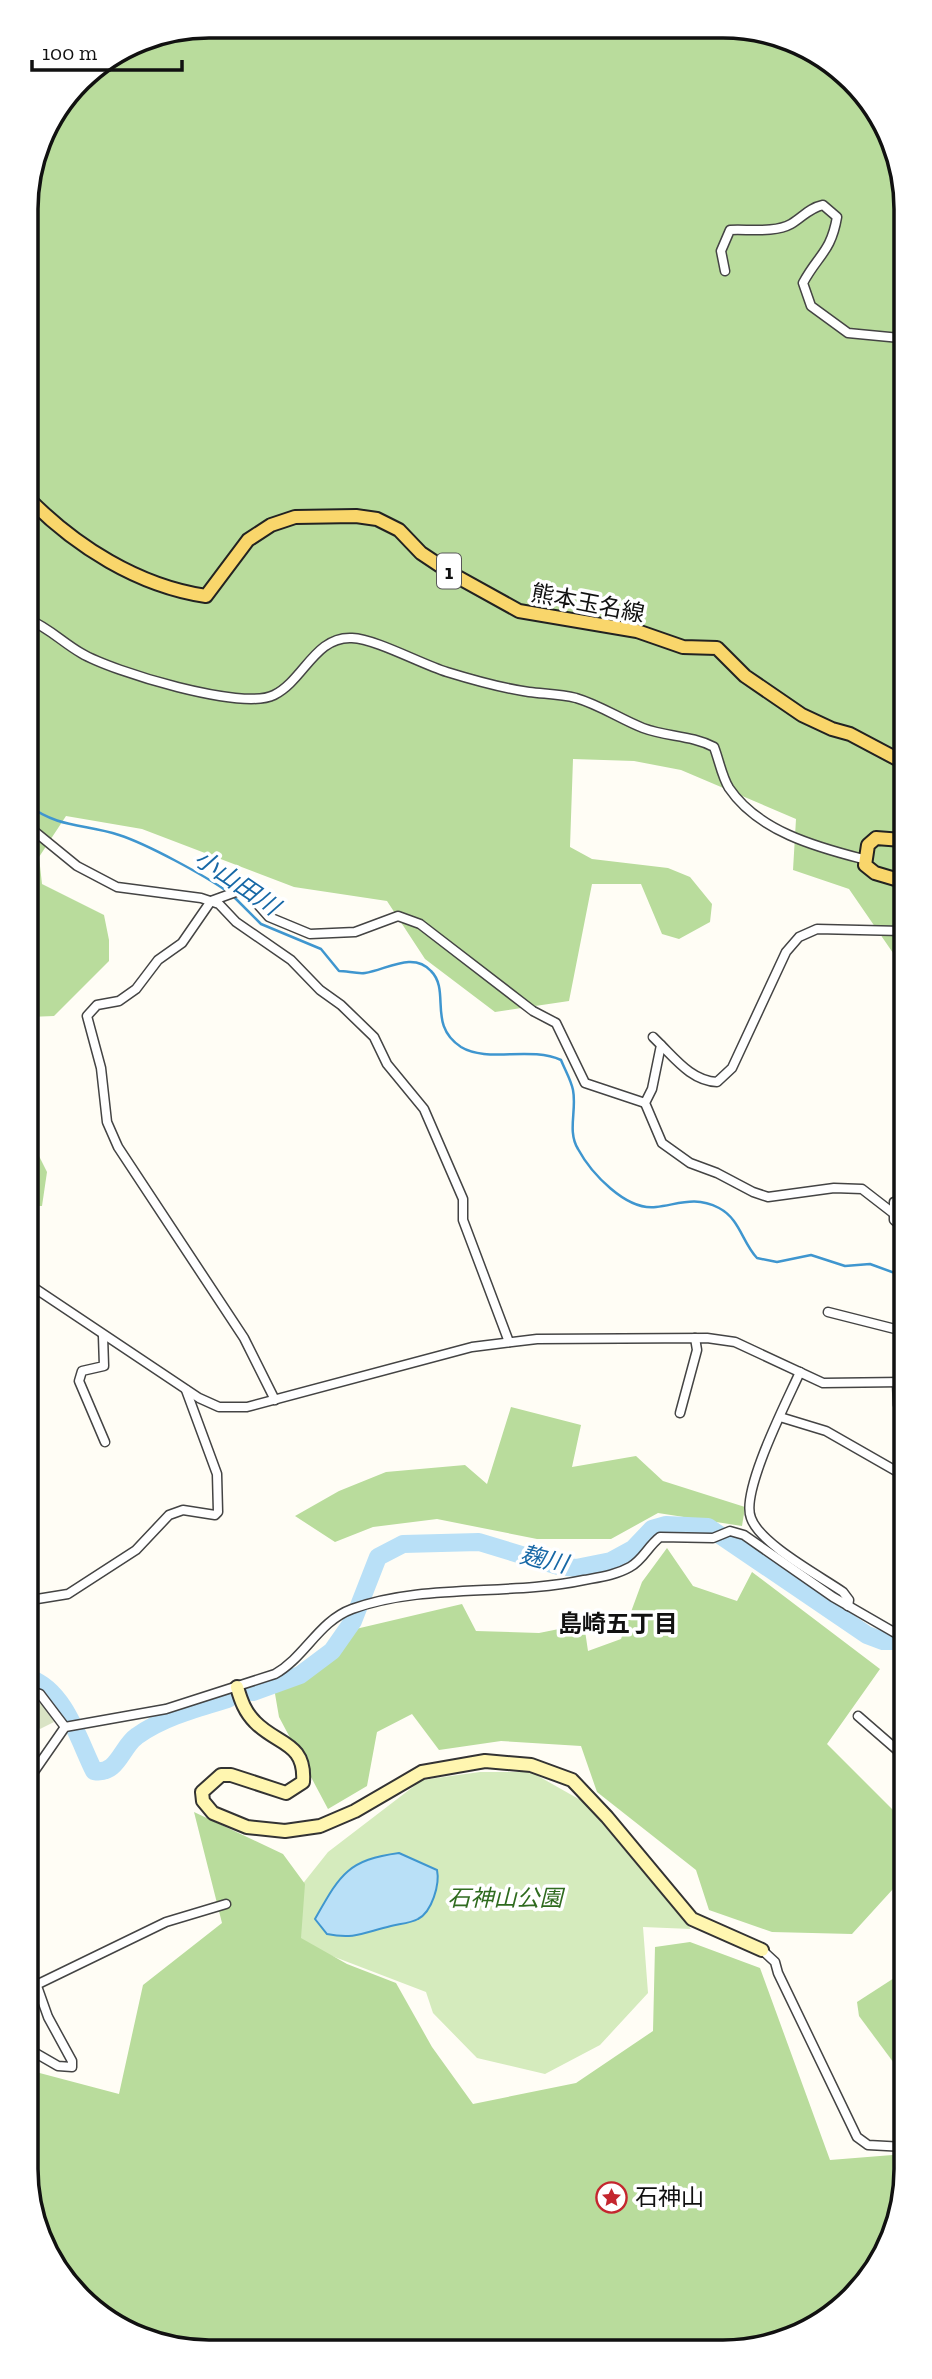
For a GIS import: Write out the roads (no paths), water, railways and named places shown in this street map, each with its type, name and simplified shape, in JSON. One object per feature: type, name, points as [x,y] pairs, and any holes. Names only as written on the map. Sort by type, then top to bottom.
[{"type":"main road","name":"熊本玉名線","points":[[39,509],[71,538],[97,554],[164,587],[206,596],[248,540],[271,525],[295,517],[323,514],[377,519],[399,530],[421,552],[454,575],[519,611],[637,631],[683,647],[717,648],[745,676],[802,715],[850,734],[894,757]]},
{"type":"main road","points":[[894,839],[876,838],[869,845],[865,865],[875,873],[894,879]]},
{"type":"street","points":[[725,271],[721,251],[730,230],[780,228],[791,224],[810,208],[823,205],[837,217],[834,236],[824,256],[810,268],[803,283],[811,306],[848,333],[894,337]]},
{"type":"street","points":[[39,624],[81,653],[128,673],[234,698],[263,700],[292,683],[327,644],[338,638],[355,638],[446,672],[505,688],[578,698],[600,705],[643,728],[687,736],[714,747],[727,786],[743,806],[776,828],[825,850],[863,859],[865,865]]},
{"type":"street","points":[[39,834],[77,866],[117,887],[211,901],[290,960],[374,1037],[387,1065],[424,1109],[463,1199],[463,1220],[509,1342]]},
{"type":"street","points":[[275,1400],[244,1338],[118,1147],[107,1122],[101,1068],[87,1016],[97,1005],[120,1001],[136,989],[158,960],[182,943],[211,901],[244,889],[269,917],[310,934],[355,932],[390,917],[408,918],[420,924],[533,1011],[556,1023],[585,1083],[645,1103],[662,1143],[690,1163],[768,1197],[834,1188],[862,1189],[893,1213]]},
{"type":"street","points":[[653,1037],[686,1069],[706,1081],[717,1082],[732,1068],[786,952],[799,937],[817,929],[894,931]]},
{"type":"street","points":[[645,1103],[652,1089],[661,1045]]},
{"type":"street","points":[[893,1208],[893,1216]]},
{"type":"street","points":[[38,1291],[186,1390],[219,1407],[247,1407],[472,1347],[509,1342],[695,1338],[736,1342],[823,1383],[849,1385],[893,1382]]},
{"type":"street","points":[[828,1312],[893,1329]]},
{"type":"street","points":[[103,1336],[104,1366],[82,1371],[79,1381],[105,1442]]},
{"type":"street","points":[[680,1413],[697,1350],[695,1338]]},
{"type":"street","points":[[800,1372],[763,1454],[749,1501],[750,1518],[763,1535],[843,1592],[849,1601],[848,1606]]},
{"type":"street","points":[[38,1599],[68,1594],[136,1550],[169,1515],[183,1510],[215,1515],[218,1512],[217,1474],[186,1390]]},
{"type":"street","points":[[780,1417],[826,1432],[893,1470]]},
{"type":"street","points":[[38,1767],[69,1726],[166,1709],[237,1687],[290,1665],[330,1622],[352,1609],[454,1593],[556,1586],[612,1575],[631,1567],[660,1538],[713,1538],[730,1531],[744,1535],[848,1606],[893,1631]]},
{"type":"street","points":[[237,1687],[242,1704],[256,1724],[295,1749],[304,1767],[303,1782],[286,1793],[231,1775],[221,1775],[202,1791],[203,1801],[212,1813],[247,1827],[285,1831],[320,1826],[355,1811],[422,1772],[485,1761],[531,1765],[572,1780],[607,1817],[692,1919],[762,1950],[775,1962],[857,2137],[868,2146],[893,2147]]},
{"type":"street","points":[[38,1693],[69,1726]]},
{"type":"street","points":[[858,1716],[893,1747]]},
{"type":"street","points":[[38,1985],[166,1922],[226,1904]]},
{"type":"street","points":[[38,1996],[72,2061],[72,2067],[58,2066],[38,2054]]},
{"type":"water","points":[[399,1853],[437,1870],[434,1897],[423,1915],[412,1922],[360,1935],[327,1934],[315,1919],[331,1891],[347,1872],[367,1860]]},
{"type":"waterway","name":"小山田川","points":[[39,812],[61,822],[107,831],[131,839],[175,860],[228,892]]},
{"type":"waterway","name":"小山田川","points":[[233,896],[261,924],[321,949],[339,971],[365,973],[408,962],[424,965],[437,979],[445,1029],[461,1047],[483,1054],[536,1054],[561,1060],[573,1090],[575,1142],[591,1169],[622,1197],[645,1207],[702,1202],[719,1208],[732,1218],[757,1258],[777,1262],[811,1255],[845,1266],[870,1264],[893,1273]]},
{"type":"waterway","name":"麹川","points":[[253,1692],[300,1675],[332,1651],[353,1621],[378,1557],[403,1544],[479,1542],[558,1566],[576,1568],[611,1561],[633,1549],[652,1529],[666,1525],[708,1527],[867,1635],[883,1641],[893,1641]]},
{"type":"waterway","name":"麹川","points":[[38,1683],[62,1705],[94,1771],[109,1769],[137,1736],[158,1723],[228,1699]]},
{"type":"place","name":"石神山","points":[[612,2197]]},
{"type":"district","name":"島崎五丁目","points":[[618,1623]]},
{"type":"park label","name":"石神山公園","points":[[505,1898]]}]
